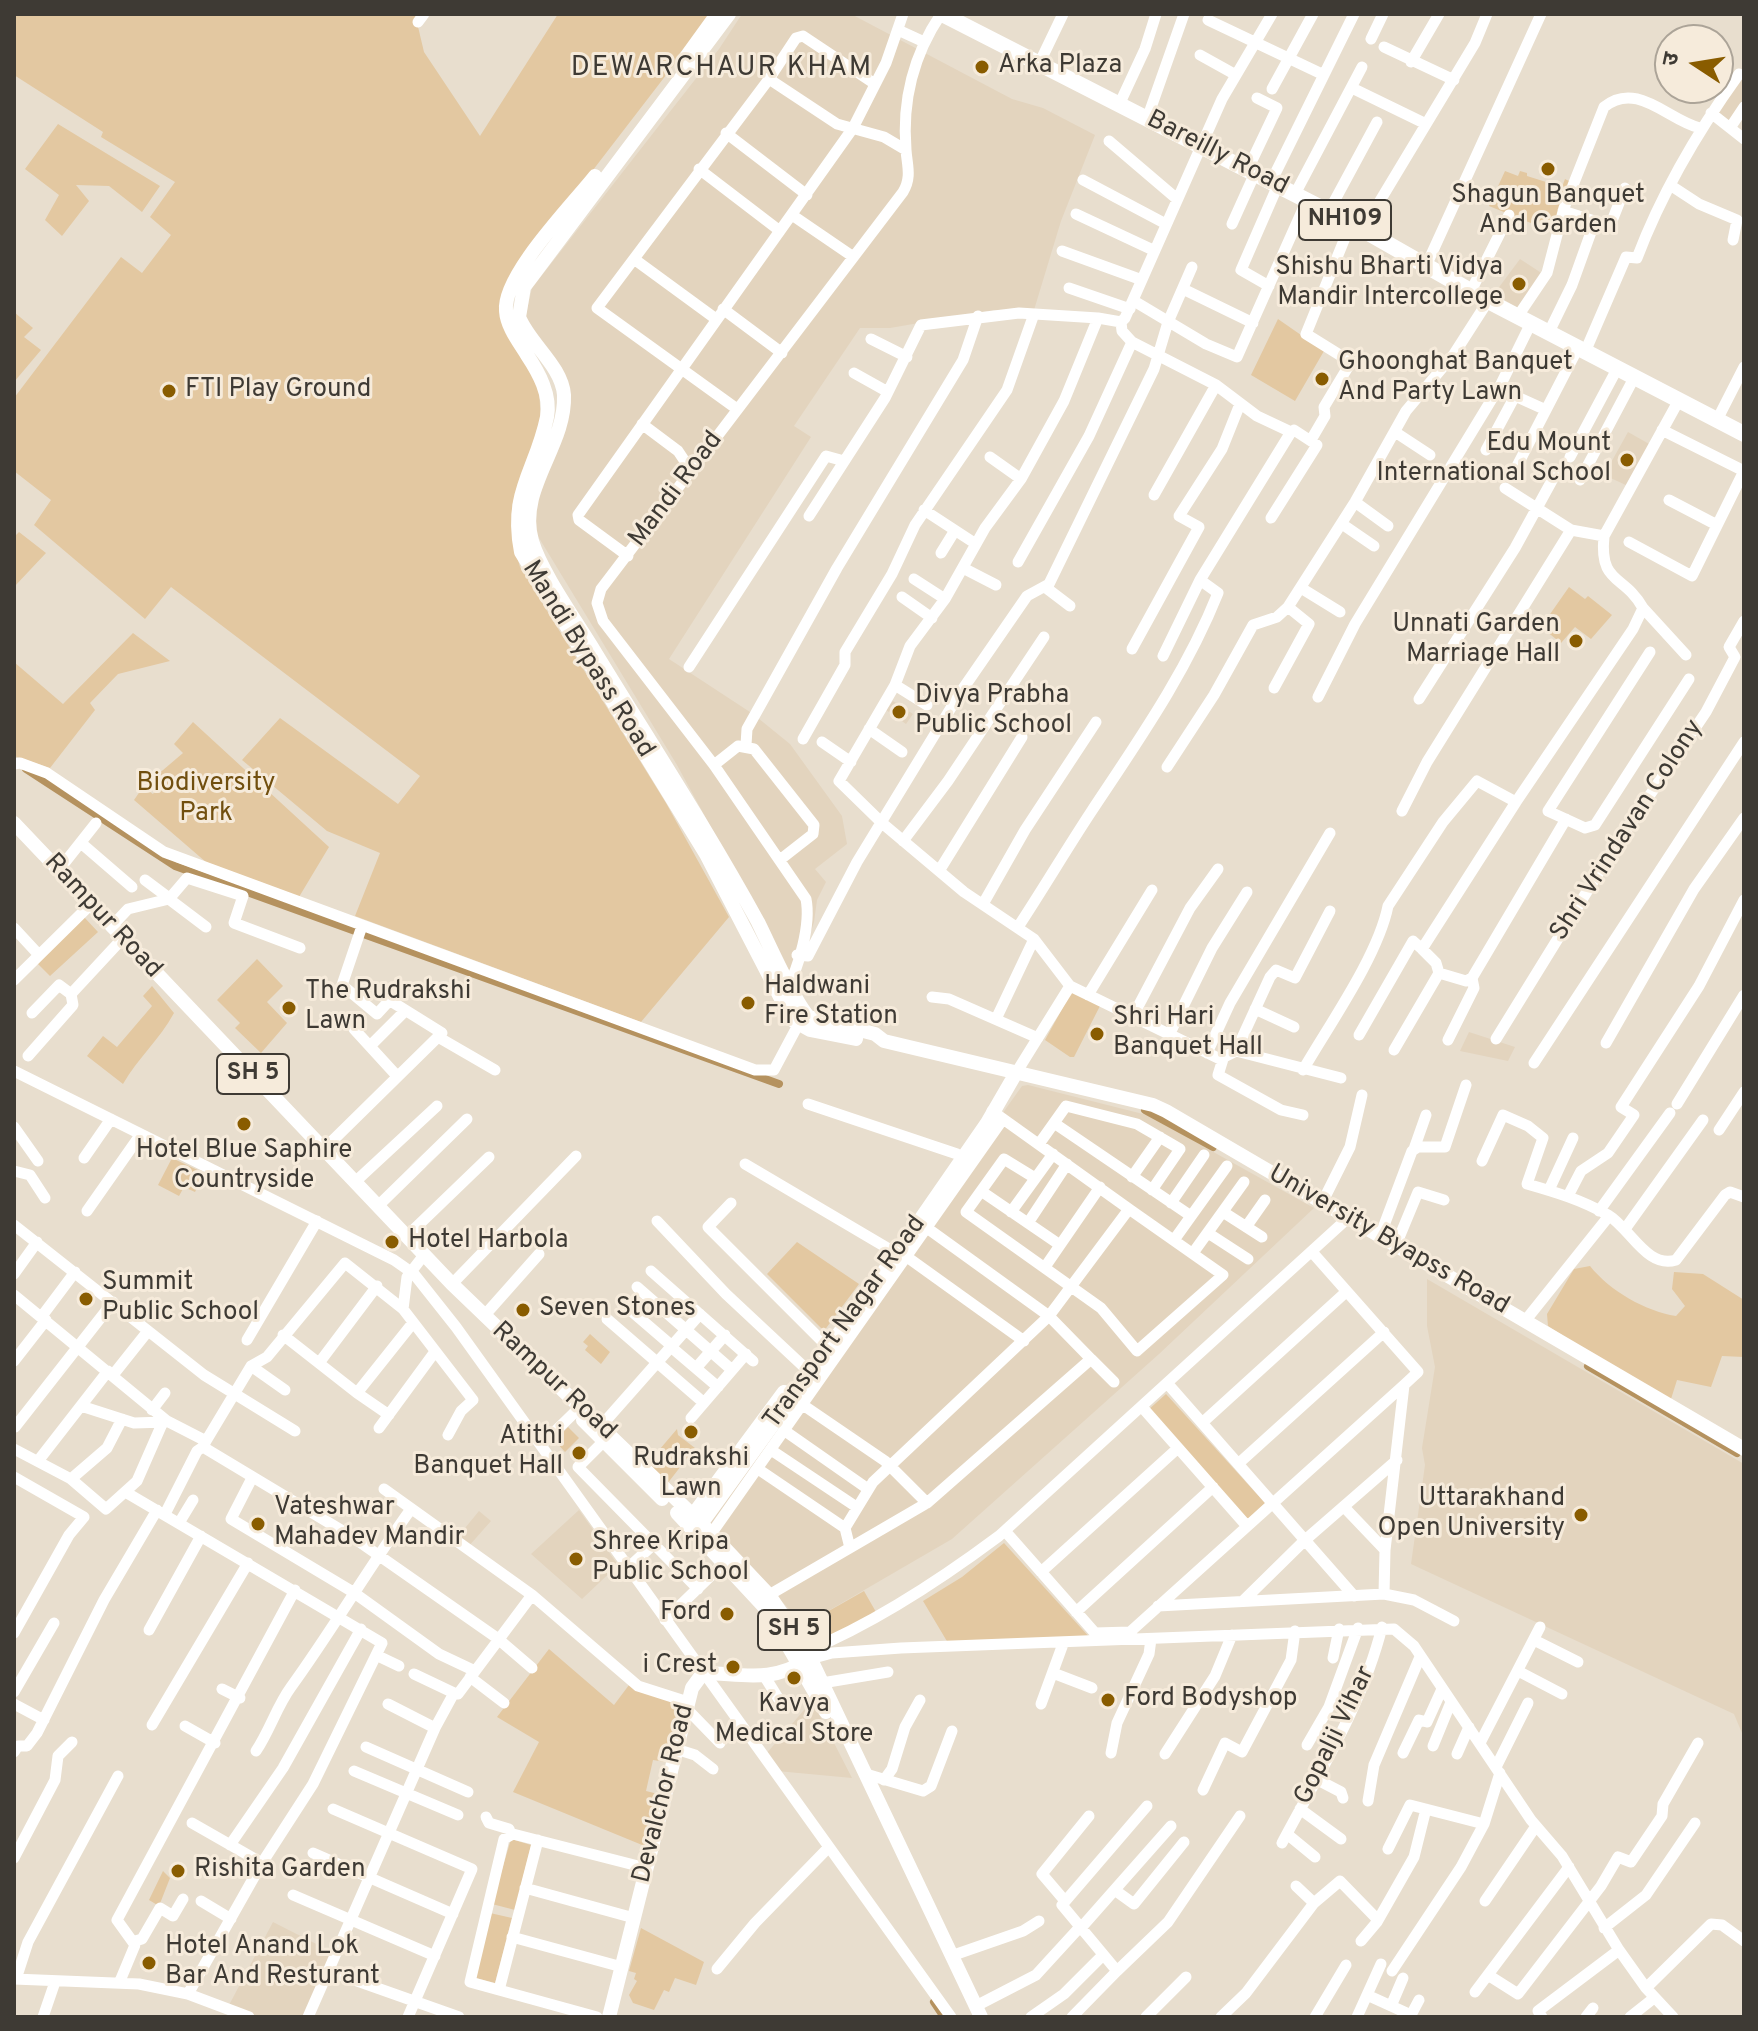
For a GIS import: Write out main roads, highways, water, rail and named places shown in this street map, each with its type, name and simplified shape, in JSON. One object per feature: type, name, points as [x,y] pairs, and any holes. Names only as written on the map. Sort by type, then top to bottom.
[{"type":"highway","name":"Bareilly Road","points":[[941,14],[1329,211],[1488,301],[1634,378],[1717,420],[1742,429]]},
{"type":"main road","name":"Mandi Bypass Road","points":[[717,14],[654,101],[520,271],[508,293],[505,311],[511,328],[549,398],[547,418],[517,502],[516,526],[521,552],[528,565],[669,790],[798,1025],[874,1043],[884,1041]]},
{"type":"main road","name":"Mandi Bypass Road","points":[[729,14],[524,287],[519,317],[560,381],[564,394],[560,423],[530,500],[528,521],[533,544],[573,615],[715,845],[783,968],[801,1010],[809,1017],[875,1034],[884,1041],[1016,1073]]},
{"type":"main road","name":"Rampur Road","points":[[14,823],[452,1284],[601,1426],[764,1599]]},
{"type":"main road","name":"Transport Nagar Road","points":[[698,1526],[806,1369],[997,1115],[1016,1073]]},
{"type":"main road","name":"University Byapss Road","points":[[1016,1073],[1153,1105],[1322,1203],[1345,1220],[1396,1245],[1744,1449]]},
{"type":"main road","name":"Transport Nagar Road","points":[[806,1369],[822,1341],[841,1322],[889,1249],[985,1116],[997,1115]]},
{"type":"main road","points":[[488,1320],[497,1334],[603,1442],[698,1526],[724,1563],[764,1599],[786,1637],[806,1658],[976,2013]]},
{"type":"main road","name":"Devalchor Road","points":[[609,2017],[692,1688],[703,1673],[765,1677],[781,1674],[806,1658]]},
{"type":"main road","name":"SH 5","points":[[806,1658],[822,1683],[866,1774],[976,2013]]},
{"type":"waterway","points":[[26,769],[175,866],[779,1084]]},
{"type":"waterway","points":[[1145,1110],[1213,1147]]},
{"type":"waterway","points":[[1588,1366],[1737,1453]]},
{"type":"waterway","points":[[934,2002],[944,2017]]},
{"type":"place","name":"Arka Plaza","points":[[982,67]]},
{"type":"place","name":"Shagun Banquet And Garden","points":[[1548,169]]},
{"type":"place","name":"Shishu Bharti Vidya Mandir Intercollege","points":[[1519,284]]},
{"type":"place","name":"Ghoonghat Banquet And Party Lawn","points":[[1322,379]]},
{"type":"place","name":"FTI Play Ground","points":[[169,391]]},
{"type":"place","name":"Edu Mount International School","points":[[1627,460]]},
{"type":"place","name":"Unnati Garden Marriage Hall","points":[[1576,641]]},
{"type":"place","name":"Divya Prabha Public School","points":[[899,712]]},
{"type":"place","name":"Haldwani Fire Station","points":[[748,1003]]},
{"type":"place","name":"The Rudrakshi Lawn","points":[[289,1008]]},
{"type":"place","name":"Shri Hari Banquet Hall","points":[[1097,1034]]},
{"type":"place","name":"Hotel Blue Saphire Countryside","points":[[244,1124]]},
{"type":"place","name":"Hotel Harbola","points":[[392,1242]]},
{"type":"place","name":"Summit Public School","points":[[86,1299]]},
{"type":"place","name":"Seven Stones","points":[[523,1310]]},
{"type":"place","name":"Rudrakshi Lawn","points":[[691,1432]]},
{"type":"place","name":"Atithi Banquet Hall","points":[[579,1453]]},
{"type":"place","name":"Uttarakhand Open University","points":[[1581,1515]]},
{"type":"place","name":"Vateshwar Mahadev Mandir","points":[[258,1524]]},
{"type":"place","name":"Shree Kripa Public School","points":[[576,1559]]},
{"type":"place","name":"Ford","points":[[727,1614]]},
{"type":"place","name":"i Crest","points":[[733,1667]]},
{"type":"place","name":"Kavya Medical Store","points":[[794,1678]]},
{"type":"place","name":"Ford Bodyshop","points":[[1108,1700]]},
{"type":"place","name":"Rishita Garden","points":[[178,1871]]},
{"type":"place","name":"Hotel Anand Lok Bar And Resturant","points":[[149,1963]]},
{"type":"district","name":"DEWARCHAUR KHAM","points":[[722,69]]},
{"type":"park label","name":"Biodiversity Park","points":[[206,800]]}]
